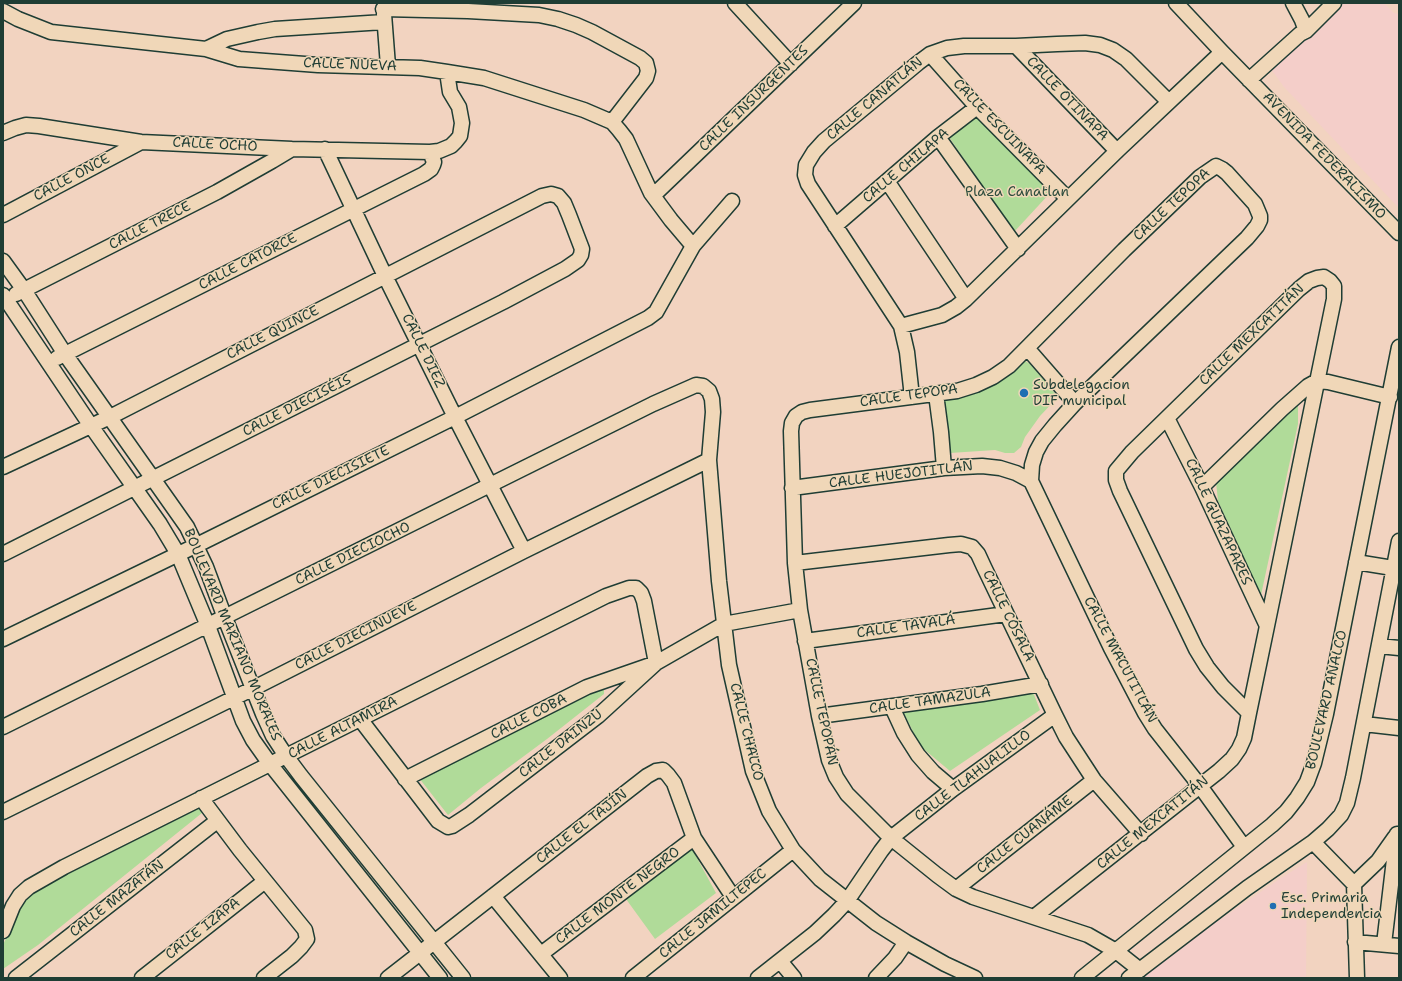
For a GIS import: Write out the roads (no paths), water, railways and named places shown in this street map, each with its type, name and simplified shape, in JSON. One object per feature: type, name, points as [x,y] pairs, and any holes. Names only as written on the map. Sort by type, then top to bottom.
[{"type":"street","points":[[735,3],[791,64]]},
{"type":"street","name":"CALLE INSURGENTES","points":[[653,194],[658,191],[854,3]]},
{"type":"street","name":"AVENIDA FEDERALISMO","points":[[1176,3],[1399,233]]},
{"type":"street","points":[[1293,3],[1306,31]]},
{"type":"street","points":[[1249,80],[1300,34],[1306,31],[1334,3]]},
{"type":"street","name":"CALLE NUEVA","points":[[3,11],[18,19],[51,32],[206,49],[239,59],[318,65],[420,68],[484,78],[584,110],[612,122],[626,140],[650,190],[671,220],[693,246]]},
{"type":"street","points":[[206,49],[227,39],[258,32],[383,12],[514,13],[539,15],[558,19],[592,32],[640,58],[646,64],[648,71],[646,78],[612,122]]},
{"type":"street","points":[[383,12],[388,66]]},
{"type":"street","name":"CALLE CANATLÁN","points":[[912,397],[907,352],[901,326],[808,184],[805,175],[806,165],[814,152],[824,141],[885,89],[930,54],[947,48],[964,46],[1016,46],[1085,43],[1100,45],[1113,50],[1126,60],[1169,102]]},
{"type":"street","name":"CALLE OTINAPA","points":[[1016,46],[1117,151]]},
{"type":"street","points":[[901,326],[942,315],[966,300],[1068,198],[1222,52]]},
{"type":"street","name":"CALLE ESCUINAPA","points":[[930,54],[977,106],[1068,198]]},
{"type":"street","name":"CALLE OCHO","points":[[3,133],[15,128],[32,126],[141,142],[292,149],[439,151],[451,146],[456,141],[462,130],[461,112],[450,92],[447,72]]},
{"type":"street","name":"CALLE CHILAPA","points":[[836,226],[938,137],[977,106]]},
{"type":"street","points":[[938,137],[1018,249]]},
{"type":"street","name":"CALLE ONCE","points":[[3,215],[141,142]]},
{"type":"street","name":"CALLE TRECE","points":[[5,297],[24,290],[217,192],[292,149]]},
{"type":"street","name":"CALLE DIEZ","points":[[325,149],[385,276],[455,416],[492,485],[524,551]]},
{"type":"street","name":"CALLE CATORCE","points":[[49,362],[428,171],[431,169],[434,162],[430,152]]},
{"type":"street","name":"CALLE TEPOPA","points":[[810,410],[957,391],[993,377],[1009,366],[1124,250],[1211,168],[1216,166],[1222,169],[1255,204],[1260,220],[1254,230],[1075,403],[1042,441],[1036,452],[1032,465],[1031,480]]},
{"type":"street","points":[[887,181],[966,300]]},
{"type":"street","name":"CALLE QUINCE","points":[[3,467],[110,417],[542,196],[551,194],[558,196],[564,203],[582,249]]},
{"type":"street","points":[[693,246],[732,201]]},
{"type":"street","name":"CALLE DIECISIETE","points":[[3,639],[197,545],[648,318],[656,312],[693,246]]},
{"type":"street","name":"CALLE DIECISÉIS","points":[[3,554],[503,302],[565,269],[578,260],[582,249]]},
{"type":"street","name":"BOULEVARD MARIANO MORALES","points":[[3,261],[24,290],[65,354],[187,527],[197,545],[252,689],[273,736],[301,776],[463,978]]},
{"type":"street","name":"CALLE MEXCATITÁN","points":[[1034,917],[1200,786],[1232,758],[1239,749],[1244,738],[1334,299],[1334,286],[1324,277],[1309,281],[1299,289],[1167,418],[1122,463],[1116,471],[1116,480],[1127,505],[1196,649],[1207,667],[1223,687],[1249,713]]},
{"type":"street","name":"BOULEVARD MARIANO MORALES","points":[[5,297],[91,426],[160,524],[178,554],[208,626],[234,698],[250,733],[270,764],[421,952],[440,978]]},
{"type":"street","name":"BOULEVARD ANALCO","points":[[1082,978],[1286,812],[1298,798],[1307,782],[1320,743],[1399,347]]},
{"type":"street","points":[[1027,348],[1075,403]]},
{"type":"street","points":[[1202,487],[1287,405],[1308,386],[1317,381],[1390,397]]},
{"type":"street","name":"CALLE DIECIOCHO","points":[[3,728],[672,395],[696,385],[703,386]]},
{"type":"street","name":"CALLE CHALCO","points":[[703,386],[710,391],[712,398],[708,460],[729,665],[753,771],[770,811],[793,850],[820,879],[847,901],[876,923],[906,942],[944,964],[975,978]]},
{"type":"street","points":[[936,394],[944,468]]},
{"type":"street","name":"CALLE TEPOPÁN","points":[[810,410],[802,412],[796,416],[792,423],[791,431],[794,563],[805,641],[819,716],[829,760],[836,777],[847,794],[892,838],[956,889],[973,897],[1088,935],[1116,951],[1135,974]]},
{"type":"street","name":"CALLE GUAZAPARES","points":[[1167,418],[1202,487],[1267,626]]},
{"type":"street","name":"CALLE DIECINUEVE","points":[[3,812],[708,460]]},
{"type":"street","name":"CALLE HUEJOTITLÁN","points":[[792,488],[944,468],[982,466],[1000,468],[1031,480]]},
{"type":"street","name":"CALLE MACUTITLÁN","points":[[1031,480],[1111,648],[1144,713],[1200,786],[1244,847]]},
{"type":"street","points":[[1135,974],[1247,888],[1313,842],[1337,820],[1347,803],[1396,569],[1399,541]]},
{"type":"street","name":"CALLE CÓSALA","points":[[794,563],[949,545],[961,544],[972,547],[978,554],[1055,715],[1080,759],[1094,780],[1141,834]]},
{"type":"street","points":[[1356,562],[1396,569]]},
{"type":"street","name":"CALLE ALTAMIRA","points":[[3,931],[13,906],[20,896],[29,887],[64,867],[606,596],[629,588],[636,588],[641,593],[656,663]]},
{"type":"street","name":"CALLE DAINZU","points":[[360,719],[438,821],[448,826],[458,823],[598,716],[656,663],[724,624],[800,610]]},
{"type":"street","name":"CALLE TAVALÁ","points":[[805,641],[1006,614]]},
{"type":"street","points":[[1379,646],[1399,648]]},
{"type":"street","name":"CALLE COBA","points":[[405,779],[587,687],[656,663]]},
{"type":"street","name":"CALLE TAMAZULA","points":[[819,716],[892,707],[1041,684]]},
{"type":"street","points":[[892,707],[904,733],[918,755],[933,772],[953,789]]},
{"type":"street","name":"CALLE TLAHUALILLO","points":[[758,978],[815,933],[834,915],[847,901],[881,851],[892,838],[953,789],[1055,715]]},
{"type":"street","points":[[1364,724],[1399,728]]},
{"type":"street","name":"CALLE EL TAJÍN","points":[[388,978],[647,776],[656,771],[663,770],[674,784],[694,838],[733,897]]},
{"type":"street","name":"CALLE CUANÁME","points":[[956,889],[1094,780]]},
{"type":"street","points":[[201,798],[305,930],[307,939],[292,956],[264,978]]},
{"type":"street","name":"CALLE MAZATÁN","points":[[16,978],[217,820]]},
{"type":"street","points":[[1354,884],[1378,862],[1388,849],[1398,830]]},
{"type":"street","points":[[1384,944],[1398,830]]},
{"type":"street","name":"CALLE MONTE NEGRO","points":[[541,954],[694,838]]},
{"type":"street","points":[[1313,842],[1354,884],[1357,978]]},
{"type":"street","name":"CALLE JAMILTEPEC","points":[[633,978],[793,850]]},
{"type":"street","name":"CALLE IZAPA","points":[[142,978],[265,881]]},
{"type":"street","points":[[493,896],[560,978]]},
{"type":"street","points":[[876,978],[895,958],[906,942]]},
{"type":"street","points":[[1355,942],[1399,946]]},
{"type":"street","points":[[780,961],[794,978]]},
{"type":"place","name":"Subdelegacion DIF municipal","points":[[1024,393]]},
{"type":"place","name":"Esc. Primaria Independencia","points":[[1273,906]]},
{"type":"park label","name":"Plaza Canatlan","points":[[1017,192]]}]
